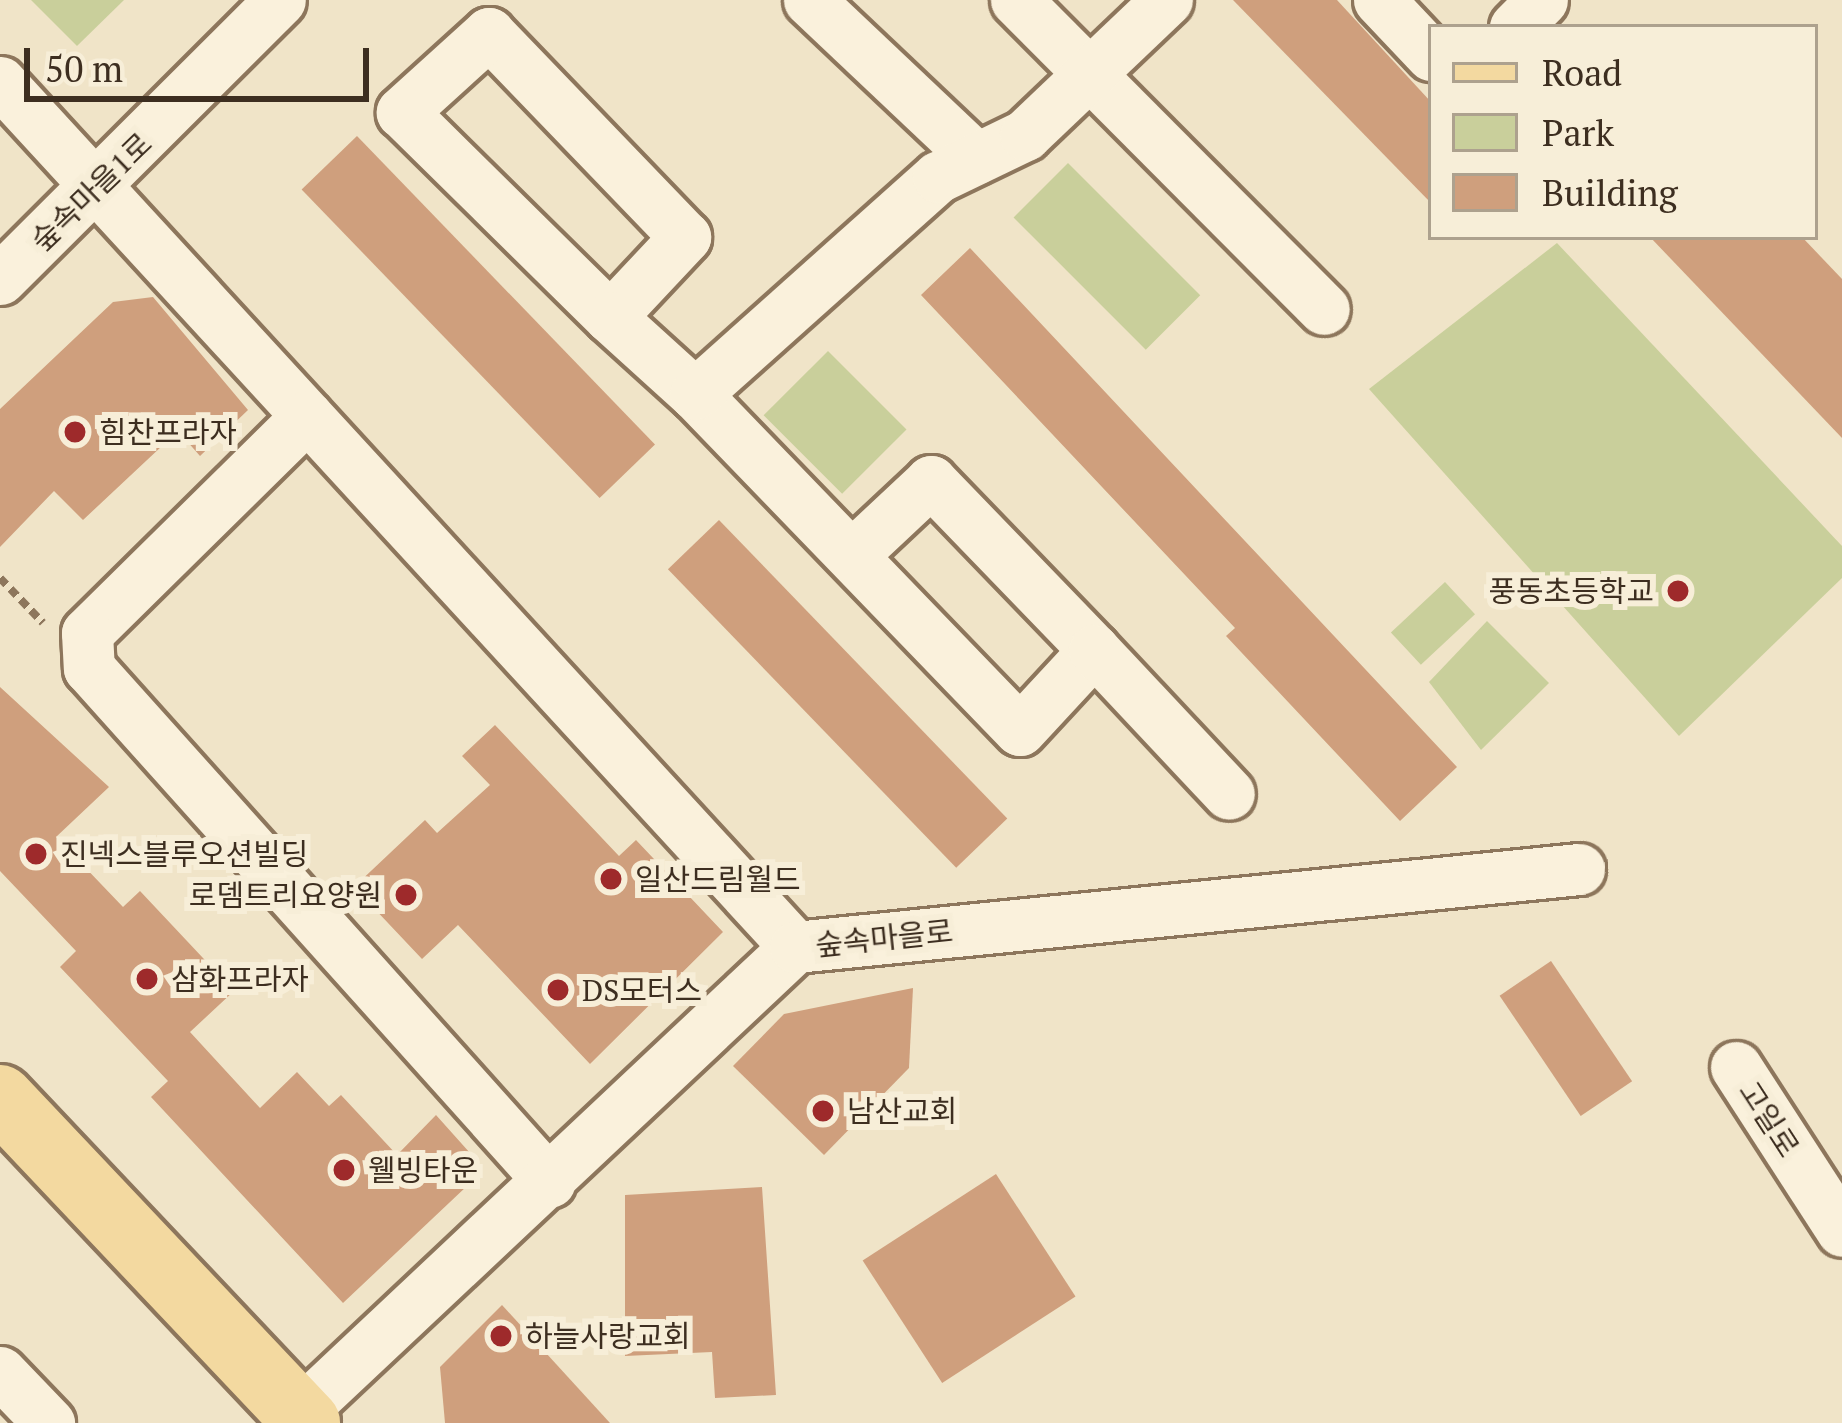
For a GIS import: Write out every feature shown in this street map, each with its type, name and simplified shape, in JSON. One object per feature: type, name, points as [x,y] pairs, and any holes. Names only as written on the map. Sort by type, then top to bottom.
[{"type":"main road","name":"숲속마을로","points":[[0,1098],[303,1418]]},
{"type":"street","name":"숲속마을1로","points":[[0,279],[101,185],[280,0]]},
{"type":"street","points":[[809,0],[976,158]]},
{"type":"street","points":[[1016,0],[1324,310]]},
{"type":"street","points":[[695,394],[938,177],[1025,135],[1166,0]]},
{"type":"street","points":[[1379,0],[1428,52]]},
{"type":"street","points":[[1518,24],[1542,0]]},
{"type":"street","points":[[610,316],[685,237],[489,33],[403,112],[610,316],[695,394],[1020,730],[1094,650]]},
{"type":"street","points":[[0,82],[101,185],[795,947]]},
{"type":"street","points":[[307,416],[87,632],[89,668],[550,1182]]},
{"type":"street","points":[[852,556],[931,481],[1229,794]]},
{"type":"street","name":"숲속마을로","points":[[303,1418],[795,947],[1579,869]]},
{"type":"street","name":"고일로","points":[[1736,1067],[1842,1231]]},
{"type":"street","points":[[0,1372],[49,1423]]},
{"type":"green space","points":[[31,0],[124,0],[77,46]]},
{"type":"green space","points":[[1068,163],[1200,295],[1146,350],[1014,217]]},
{"type":"green space","points":[[1557,243],[1842,546],[1842,578],[1679,736],[1369,389]]},
{"type":"green space","points":[[828,351],[906,429],[842,494],[764,415]]},
{"type":"green space","points":[[1445,582],[1475,614],[1421,665],[1391,632]]},
{"type":"green space","points":[[1487,621],[1549,683],[1481,750],[1429,682]]},
{"type":"building","points":[[1233,0],[1337,0],[1428,99],[1428,200]]},
{"type":"building","points":[[357,136],[655,445],[600,498],[302,189]]},
{"type":"building","points":[[1653,240],[1805,240],[1842,279],[1842,438]]},
{"type":"building","points":[[970,248],[1457,767],[1400,821],[1226,636],[1235,628],[921,295]]},
{"type":"building","name":"힘찬프라자","points":[[153,297],[248,410],[200,456],[178,431],[83,520],[54,491],[0,547],[0,409],[113,302]]},
{"type":"building","points":[[719,520],[1007,819],[956,868],[668,569]]},
{"type":"building","points":[[0,687],[109,787],[56,837],[123,907],[140,891],[234,991],[190,1032],[260,1108],[297,1072],[329,1106],[341,1095],[397,1155],[436,1115],[470,1153],[467,1186],[343,1303],[151,1097],[168,1081],[60,967],[76,951],[0,871]]},
{"type":"building","points":[[495,725],[619,856],[636,840],[723,932],[590,1064],[458,925],[422,959],[354,887],[425,820],[437,833],[490,785],[462,756]]},
{"type":"building","points":[[1551,961],[1632,1081],[1581,1116],[1500,996]]},
{"type":"building","name":"남산교회","points":[[913,988],[909,1068],[824,1155],[733,1066],[784,1014]]},
{"type":"building","points":[[996,1174],[1076,1296],[942,1383],[863,1261]]},
{"type":"building","points":[[762,1187],[776,1395],[715,1398],[712,1352],[625,1356],[625,1195]]},
{"type":"building","name":"하늘사랑교회","points":[[502,1305],[610,1423],[445,1423],[440,1367]]},
{"type":"place","name":"힘찬프라자","points":[[75,432]]},
{"type":"place","name":"풍동초등학교","points":[[1678,591]]},
{"type":"place","name":"진넥스블루오션빌딩","points":[[36,854]]},
{"type":"place","name":"일산드림월드","points":[[611,879]]},
{"type":"place","name":"로뎀트리요양원","points":[[406,895]]},
{"type":"place","name":"삼화프라자","points":[[147,979]]},
{"type":"place","name":"DS모터스","points":[[558,990]]},
{"type":"place","name":"남산교회","points":[[823,1111]]},
{"type":"place","name":"웰빙타운","points":[[344,1170]]},
{"type":"place","name":"하늘사랑교회","points":[[501,1336]]}]
